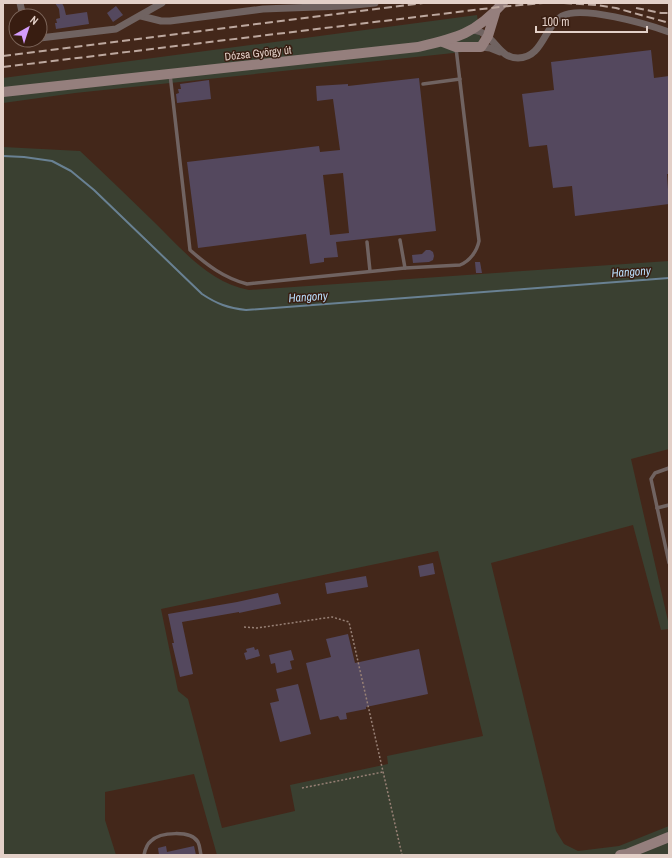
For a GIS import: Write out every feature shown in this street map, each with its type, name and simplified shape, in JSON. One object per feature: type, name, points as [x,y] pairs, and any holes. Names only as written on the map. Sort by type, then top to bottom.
[{"type":"main road","name":"Dózsa György út","points":[[3,92],[418,47],[443,42],[473,30],[484,23],[503,3]]},
{"type":"main road","points":[[443,42],[456,47],[482,47],[488,36],[495,12]]},
{"type":"main road","points":[[620,855],[627,854],[669,837]]},
{"type":"street","points":[[48,37],[116,29],[162,3]]},
{"type":"street","points":[[140,16],[161,21],[170,21],[263,9],[344,6],[375,3]]},
{"type":"street","points":[[482,47],[490,48],[518,58],[531,54],[536,51],[556,20],[563,16],[577,12],[588,12],[644,24],[669,32]]},
{"type":"street","points":[[473,30],[488,36],[504,54]]},
{"type":"lane","points":[[170,74],[190,250],[216,271],[233,280],[247,284],[370,271],[460,264],[464,263],[471,256],[478,244],[456,47]]},
{"type":"lane","points":[[423,84],[460,79]]},
{"type":"lane","points":[[400,240],[405,268]]},
{"type":"lane","points":[[367,242],[370,271]]},
{"type":"lane","points":[[669,468],[655,473],[651,479],[669,563]]},
{"type":"lane","points":[[657,508],[669,505]]},
{"type":"lane","points":[[144,855],[146,847],[151,840],[157,837],[177,833],[185,834],[198,842],[201,855]]},
{"type":"path","points":[[244,627],[257,628],[332,617],[349,622],[402,855]]},
{"type":"path","points":[[302,788],[384,772]]},
{"type":"green space","points":[[477,15],[482,50],[75,93],[3,103],[3,78]]},
{"type":"green space","points":[[3,147],[80,151],[196,263],[221,280],[234,286],[249,290],[669,261],[669,449],[631,459],[669,621],[669,629],[661,630],[633,525],[491,563],[556,831],[564,844],[578,851],[619,846],[669,826],[669,855],[217,855],[194,774],[105,792],[105,820],[116,855],[3,855]],"holes":[[[438,551],[483,736],[387,756],[388,764],[290,785],[295,811],[222,828],[188,699],[178,691],[161,609]]]},
{"type":"building","points":[[55,3],[62,3],[66,15],[87,12],[89,24],[56,29],[56,19],[60,18],[59,9]]},
{"type":"building","points":[[116,6],[123,15],[113,22],[107,13]]},
{"type":"building","points":[[651,50],[654,78],[669,76],[669,174],[667,174],[669,204],[575,216],[572,186],[553,188],[547,145],[529,147],[522,94],[554,90],[551,62]]},
{"type":"building","points":[[419,78],[436,231],[336,242],[338,257],[324,258],[324,262],[310,264],[306,234],[198,248],[187,162],[319,146],[320,152],[340,150],[333,99],[317,101],[316,86],[348,84],[348,86]],"holes":[[[343,173],[349,233],[330,235],[323,175]]]},
{"type":"building","points":[[209,80],[211,99],[177,103],[176,94],[179,93],[178,89],[181,89],[180,84]]},
{"type":"building","points":[[426,250],[433,252],[433,260],[429,262],[413,263],[412,255],[422,254]]},
{"type":"building","points":[[475,262],[480,262],[482,273],[476,273]]},
{"type":"building","points":[[433,563],[435,574],[420,577],[418,566]]},
{"type":"building","points":[[366,576],[368,587],[327,594],[325,583]]},
{"type":"building","points":[[278,593],[281,604],[239,613],[182,622],[193,674],[180,677],[172,643],[174,643],[168,614]]},
{"type":"building","points":[[348,634],[355,663],[419,649],[428,694],[366,707],[366,709],[346,713],[347,719],[340,720],[338,716],[320,720],[306,663],[331,657],[326,639]]},
{"type":"building","points":[[254,647],[255,650],[258,649],[260,656],[246,660],[244,653],[247,652],[246,649]]},
{"type":"building","points":[[291,650],[294,660],[290,661],[292,669],[277,673],[275,663],[271,664],[269,655]]},
{"type":"building","points":[[298,684],[311,734],[280,742],[270,703],[279,701],[276,689]]},
{"type":"building","points":[[166,846],[167,852],[194,846],[196,855],[159,855],[158,848]]},
{"type":"waterway","name":"Hangony","points":[[3,156],[52,161],[71,171],[94,190],[202,294],[228,307],[246,310],[669,278]]},
{"type":"railway","points":[[3,56],[423,3]]},
{"type":"railway","points":[[3,67],[499,7],[543,3]]},
{"type":"railway","points":[[564,3],[616,8],[669,23]]},
{"type":"railway","points":[[636,8],[669,13]]}]
